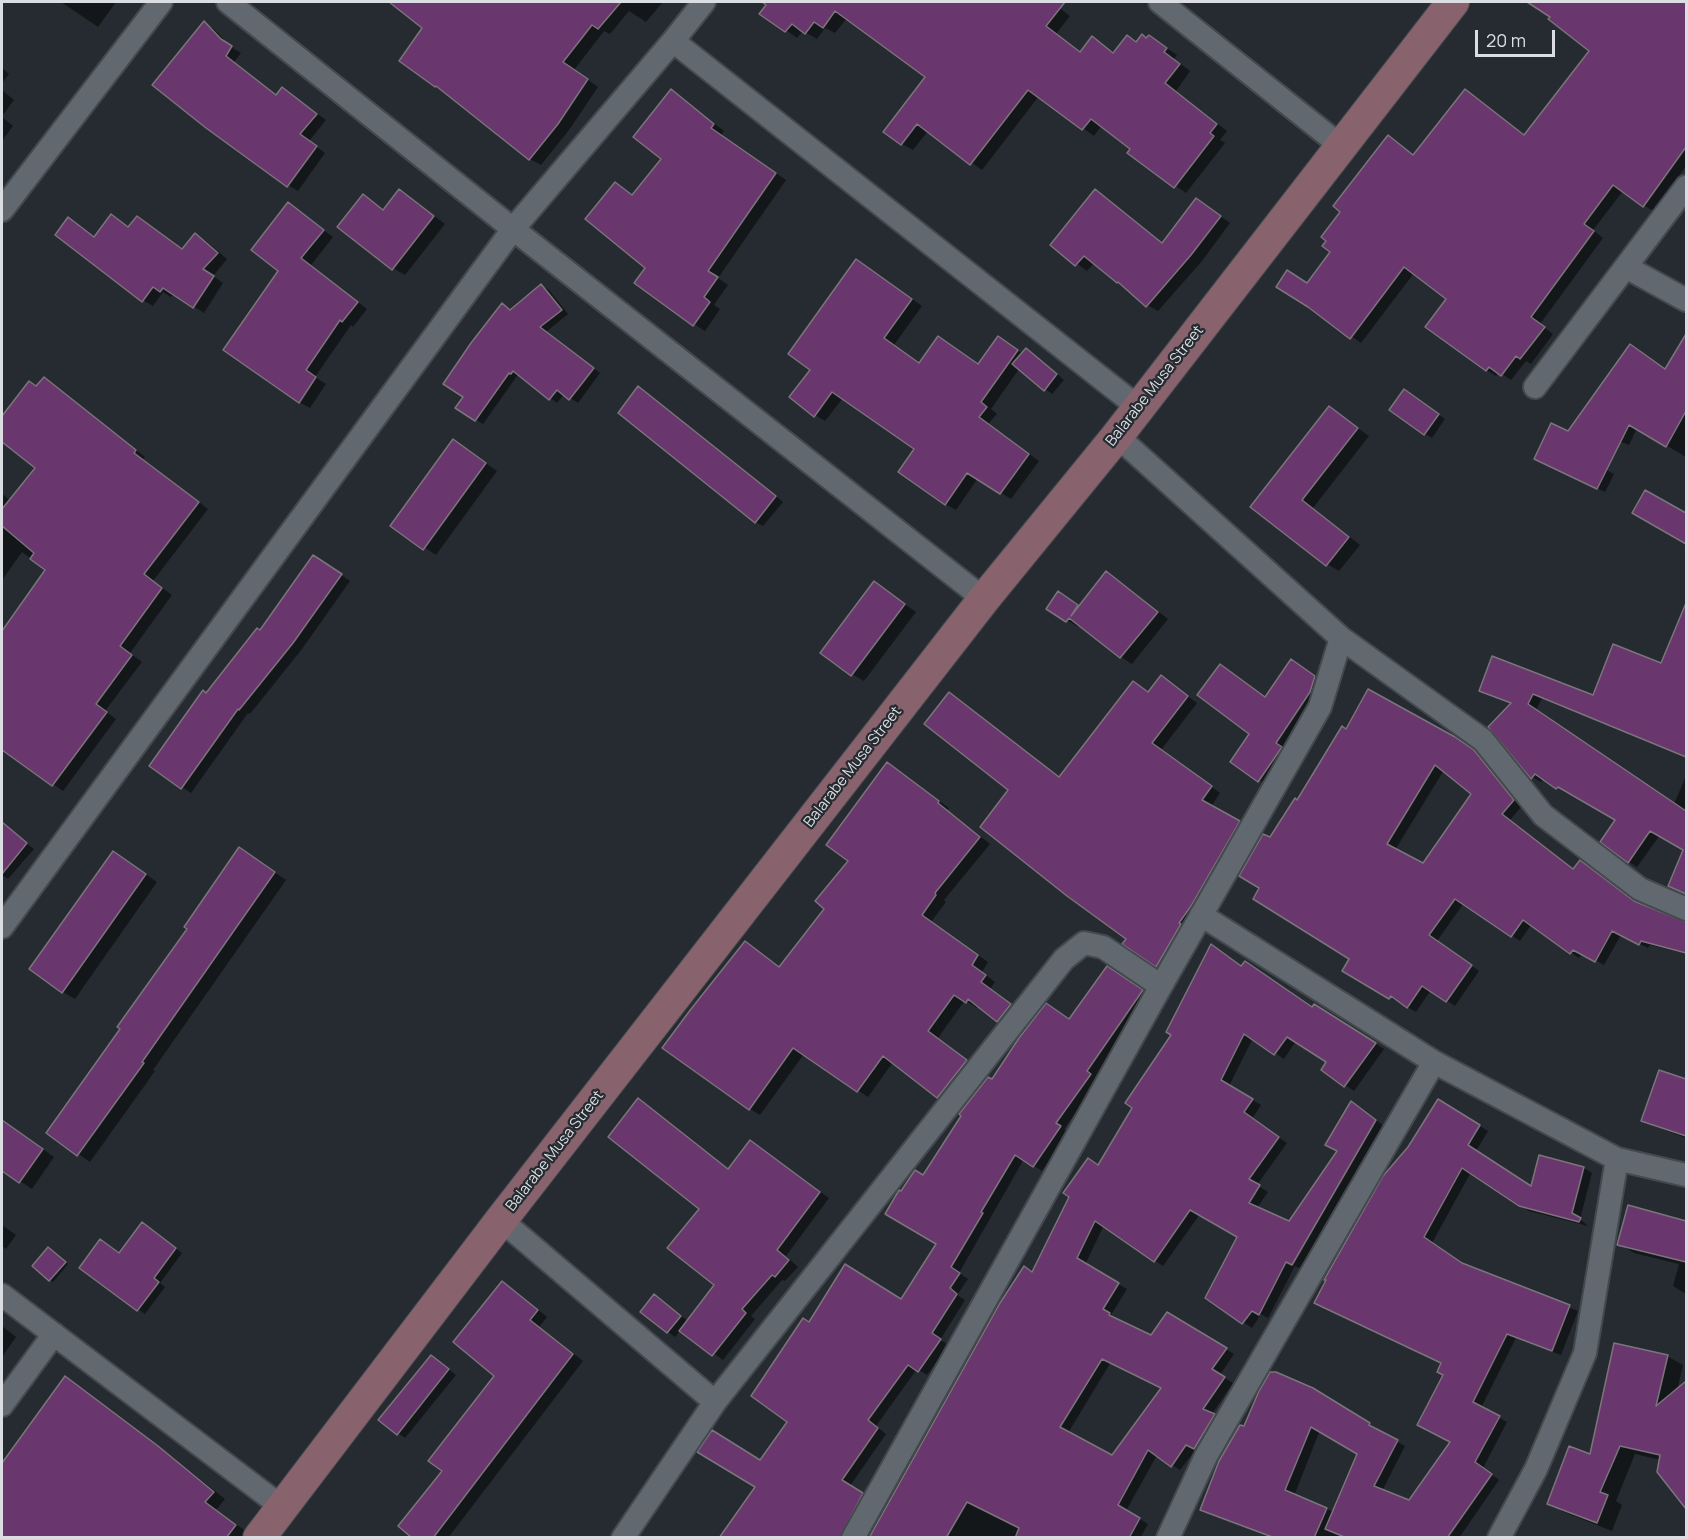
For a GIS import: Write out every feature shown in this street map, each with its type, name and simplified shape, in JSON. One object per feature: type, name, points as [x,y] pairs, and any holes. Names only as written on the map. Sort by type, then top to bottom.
[{"type":"street","points":[[2,210],[161,2]]},
{"type":"street","points":[[228,2],[984,599]]},
{"type":"street","points":[[2,927],[513,229],[674,41],[704,2]]},
{"type":"street","points":[[1160,2],[1341,146]]},
{"type":"street","name":"Balarabe Musa Street","points":[[260,1538],[501,1220],[984,599],[1117,436],[1453,2]]},
{"type":"street","points":[[674,41],[1138,407]]},
{"type":"street","points":[[1535,387],[1686,187]]},
{"type":"street","points":[[1626,267],[1686,300]]},
{"type":"street","points":[[1117,436],[1341,638],[1483,740],[1542,815],[1640,889],[1686,909]]},
{"type":"street","points":[[853,1538],[1161,986],[1320,707],[1341,638]]},
{"type":"street","points":[[1201,915],[1434,1062],[1617,1159],[1686,1175]]},
{"type":"street","points":[[623,1538],[715,1402],[1064,959],[1084,943],[1103,947],[1161,986]]},
{"type":"street","points":[[1168,1538],[1206,1456],[1434,1062]]},
{"type":"street","points":[[1499,1538],[1536,1469],[1585,1353],[1617,1159]]},
{"type":"street","points":[[501,1220],[715,1402]]},
{"type":"street","points":[[2,1294],[282,1507]]},
{"type":"street","points":[[2,1405],[54,1334]]},
{"type":"building","points":[[389,2],[621,2],[598,29],[592,25],[563,62],[588,79],[558,124],[529,160],[436,86],[399,61],[422,28]]},
{"type":"building","points":[[762,2],[1065,2],[1046,26],[1080,52],[1092,36],[1113,53],[1127,35],[1136,42],[1142,34],[1146,38],[1149,35],[1167,48],[1164,52],[1180,64],[1165,83],[1217,124],[1210,133],[1214,136],[1174,188],[1127,153],[1130,149],[1091,119],[1082,130],[1028,90],[970,165],[917,124],[901,145],[883,132],[925,77],[835,11],[823,28],[814,22],[805,34],[792,24],[785,32],[759,14],[766,5]]},
{"type":"building","points":[[1527,2],[1686,2],[1686,147],[1643,207],[1613,185],[1584,224],[1594,231],[1531,317],[1545,327],[1520,359],[1516,356],[1501,376],[1489,367],[1486,371],[1425,327],[1446,299],[1404,267],[1350,339],[1308,307],[1276,287],[1287,270],[1307,283],[1330,252],[1322,246],[1326,241],[1321,237],[1340,212],[1333,206],[1388,135],[1413,155],[1465,89],[1524,135],[1589,51],[1548,19],[1550,17]]},
{"type":"building","points":[[204,21],[221,39],[232,46],[226,56],[276,95],[282,87],[317,114],[300,134],[317,146],[287,187],[152,85]]},
{"type":"building","points":[[671,89],[714,124],[711,128],[776,173],[708,271],[718,277],[704,297],[710,302],[693,326],[634,283],[645,268],[585,219],[615,182],[632,195],[661,159],[633,137]]},
{"type":"building","points":[[399,189],[434,216],[392,270],[337,227],[363,194],[383,210]]},
{"type":"building","points":[[1095,189],[1162,243],[1196,198],[1221,216],[1146,307],[1084,256],[1075,266],[1050,245]]},
{"type":"building","points":[[288,202],[324,230],[301,258],[358,302],[342,322],[340,320],[306,370],[316,377],[299,403],[223,350],[278,271],[251,250]]},
{"type":"building","points":[[111,214],[128,227],[137,216],[182,249],[195,233],[218,253],[203,269],[214,276],[193,308],[163,288],[160,292],[153,287],[142,302],[55,235],[68,217],[94,237]]},
{"type":"building","points":[[856,259],[912,299],[884,338],[919,363],[938,336],[978,364],[998,336],[1018,350],[981,402],[987,407],[979,417],[1029,454],[1000,494],[967,473],[945,505],[898,472],[914,449],[832,392],[814,417],[789,397],[810,370],[788,354]]},
{"type":"building","points":[[541,284],[562,310],[540,327],[594,368],[569,400],[557,390],[549,400],[513,371],[509,373],[475,421],[455,408],[463,397],[443,384],[502,303],[510,310]]},
{"type":"building","points":[[1686,334],[1686,411],[1666,447],[1629,425],[1597,489],[1534,459],[1551,423],[1568,431],[1630,344],[1665,369]]},
{"type":"building","points":[[1026,348],[1057,374],[1044,391],[1012,364]]},
{"type":"building","points":[[44,377],[136,450],[134,453],[199,502],[144,574],[162,588],[120,646],[132,655],[96,704],[107,712],[52,786],[2,750],[2,631],[45,570],[30,559],[34,553],[2,526],[2,509],[35,468],[2,442],[2,416],[29,381],[36,386]]},
{"type":"building","points":[[638,386],[776,496],[755,523],[618,413]]},
{"type":"building","points":[[1404,389],[1439,414],[1424,435],[1389,410]]},
{"type":"building","points":[[1329,406],[1358,428],[1302,500],[1349,537],[1326,566],[1250,507]]},
{"type":"building","points":[[453,439],[486,463],[423,550],[390,526]]},
{"type":"building","points":[[1645,490],[1686,513],[1686,544],[1632,513]]},
{"type":"building","points":[[313,555],[342,574],[293,643],[238,709],[181,789],[149,766],[203,690],[206,693],[257,628],[260,630]]},
{"type":"building","points":[[1106,571],[1158,612],[1120,658],[1069,618],[1066,622],[1046,609],[1058,591],[1078,605],[1071,616]]},
{"type":"building","points":[[874,581],[905,604],[851,676],[820,653]]},
{"type":"building","points":[[1686,603],[1686,757],[1533,694],[1528,704],[1686,811],[1686,894],[1668,886],[1683,850],[1650,831],[1628,863],[1600,842],[1615,820],[1558,787],[1556,789],[1535,774],[1531,779],[1488,727],[1511,703],[1479,691],[1492,656],[1593,695],[1613,644],[1661,663]]},
{"type":"building","points":[[1291,659],[1315,676],[1310,692],[1276,743],[1282,747],[1258,782],[1230,762],[1249,734],[1197,695],[1220,664],[1265,697]]},
{"type":"building","points":[[1161,675],[1188,696],[1152,743],[1212,786],[1202,800],[1240,821],[1179,923],[1181,924],[1156,967],[1122,944],[1126,939],[980,827],[1008,790],[924,724],[949,692],[1059,777],[1133,681],[1148,692]]},
{"type":"building","points":[[1368,689],[1455,737],[1474,750],[1514,800],[1502,814],[1573,869],[1580,860],[1634,901],[1686,922],[1686,953],[1641,941],[1639,945],[1612,931],[1595,962],[1573,950],[1570,954],[1523,920],[1511,937],[1455,899],[1429,935],[1472,965],[1446,1002],[1422,986],[1407,1008],[1391,996],[1389,999],[1342,971],[1349,959],[1253,899],[1259,888],[1239,876],[1263,834],[1270,837],[1295,798],[1297,800],[1342,726],[1346,729]],"holes":[[[1435,765],[1471,794],[1423,863],[1387,844]]]},
{"type":"building","points":[[887,762],[939,801],[938,803],[980,837],[935,893],[936,895],[922,915],[978,955],[972,965],[986,975],[981,982],[1011,1004],[997,1022],[968,999],[966,1003],[954,995],[928,1031],[967,1060],[937,1098],[883,1056],[857,1092],[793,1048],[749,1110],[662,1048],[745,941],[779,967],[824,909],[815,901],[848,861],[826,845]]},
{"type":"building","points":[[2,822],[27,843],[2,874]]},
{"type":"building","points":[[239,847],[275,872],[77,1156],[46,1133],[120,1029],[117,1027],[187,929],[184,927]]},
{"type":"building","points":[[113,851],[146,874],[62,993],[29,969]]},
{"type":"building","points":[[1211,944],[1241,966],[1245,961],[1312,1007],[1314,1004],[1376,1043],[1344,1087],[1321,1070],[1326,1062],[1287,1037],[1274,1055],[1244,1034],[1221,1080],[1253,1099],[1244,1112],[1279,1137],[1249,1179],[1260,1185],[1249,1203],[1289,1221],[1337,1151],[1325,1145],[1351,1101],[1376,1120],[1292,1265],[1286,1262],[1259,1315],[1252,1311],[1242,1324],[1205,1298],[1237,1237],[1190,1210],[1154,1262],[1095,1221],[1077,1258],[1119,1283],[1103,1309],[1110,1313],[1109,1315],[1151,1335],[1167,1312],[1227,1348],[1212,1369],[1225,1377],[1203,1409],[1215,1414],[1194,1449],[1186,1445],[1171,1467],[1148,1450],[1118,1505],[1140,1518],[1129,1538],[1015,1538],[1019,1528],[967,1502],[946,1538],[869,1538],[1000,1303],[1024,1266],[1032,1272],[1069,1197],[1063,1193],[1088,1158],[1098,1165],[1132,1108],[1125,1103],[1171,1035],[1166,1032]],"holes":[[[1102,1359],[1161,1388],[1112,1455],[1060,1427]]]},
{"type":"building","points":[[1107,966],[1143,990],[1087,1071],[1091,1074],[1056,1123],[1061,1126],[1033,1167],[1015,1155],[981,1212],[983,1213],[951,1267],[960,1273],[950,1288],[957,1294],[932,1333],[941,1339],[918,1372],[908,1365],[868,1420],[878,1428],[842,1480],[863,1493],[840,1538],[719,1538],[755,1487],[697,1452],[712,1430],[760,1460],[787,1422],[751,1396],[803,1318],[809,1322],[845,1264],[901,1299],[936,1244],[885,1214],[899,1190],[901,1191],[915,1170],[923,1175],[961,1116],[959,1114],[988,1077],[992,1079],[1046,1003],[1069,1019]]},
{"type":"building","points":[[1659,1070],[1686,1079],[1686,1136],[1641,1121]]},
{"type":"building","points":[[638,1098],[728,1169],[750,1140],[820,1192],[777,1250],[789,1260],[775,1277],[772,1275],[742,1309],[746,1313],[712,1356],[679,1331],[714,1285],[667,1248],[699,1209],[608,1137]]},
{"type":"building","points":[[1438,1099],[1480,1125],[1468,1145],[1531,1186],[1539,1155],[1584,1167],[1572,1213],[1581,1218],[1579,1222],[1519,1206],[1462,1168],[1424,1237],[1462,1263],[1570,1305],[1552,1351],[1507,1334],[1473,1402],[1500,1416],[1475,1462],[1492,1474],[1447,1538],[1347,1538],[1325,1529],[1357,1454],[1311,1427],[1285,1490],[1327,1508],[1314,1538],[1275,1538],[1200,1510],[1219,1461],[1240,1425],[1244,1426],[1270,1372],[1276,1372],[1313,1388],[1370,1423],[1369,1425],[1398,1440],[1374,1486],[1409,1500],[1450,1442],[1417,1425],[1443,1375],[1437,1372],[1441,1363],[1314,1303],[1326,1280],[1324,1280],[1383,1176],[1408,1147]]},
{"type":"building","points":[[2,1120],[43,1149],[19,1183],[2,1171]]},
{"type":"building","points":[[1628,1205],[1686,1221],[1686,1262],[1617,1245]]},
{"type":"building","points":[[142,1222],[176,1248],[154,1278],[159,1282],[137,1311],[79,1268],[100,1239],[119,1253]]},
{"type":"building","points":[[48,1247],[66,1262],[49,1281],[32,1266]]},
{"type":"building","points":[[502,1281],[538,1310],[530,1320],[573,1354],[433,1538],[412,1538],[398,1526],[442,1471],[428,1461],[494,1376],[453,1342]]},
{"type":"building","points":[[654,1294],[681,1316],[667,1333],[640,1312]]},
{"type":"building","points":[[1614,1343],[1668,1355],[1656,1406],[1686,1381],[1686,1509],[1657,1472],[1660,1455],[1620,1446],[1600,1492],[1608,1495],[1597,1523],[1547,1504],[1569,1446],[1590,1454]]},
{"type":"building","points":[[431,1355],[449,1369],[397,1435],[378,1420]]},
{"type":"building","points":[[65,1376],[158,1446],[214,1492],[205,1502],[236,1525],[226,1538],[2,1538],[2,1463]]}]
